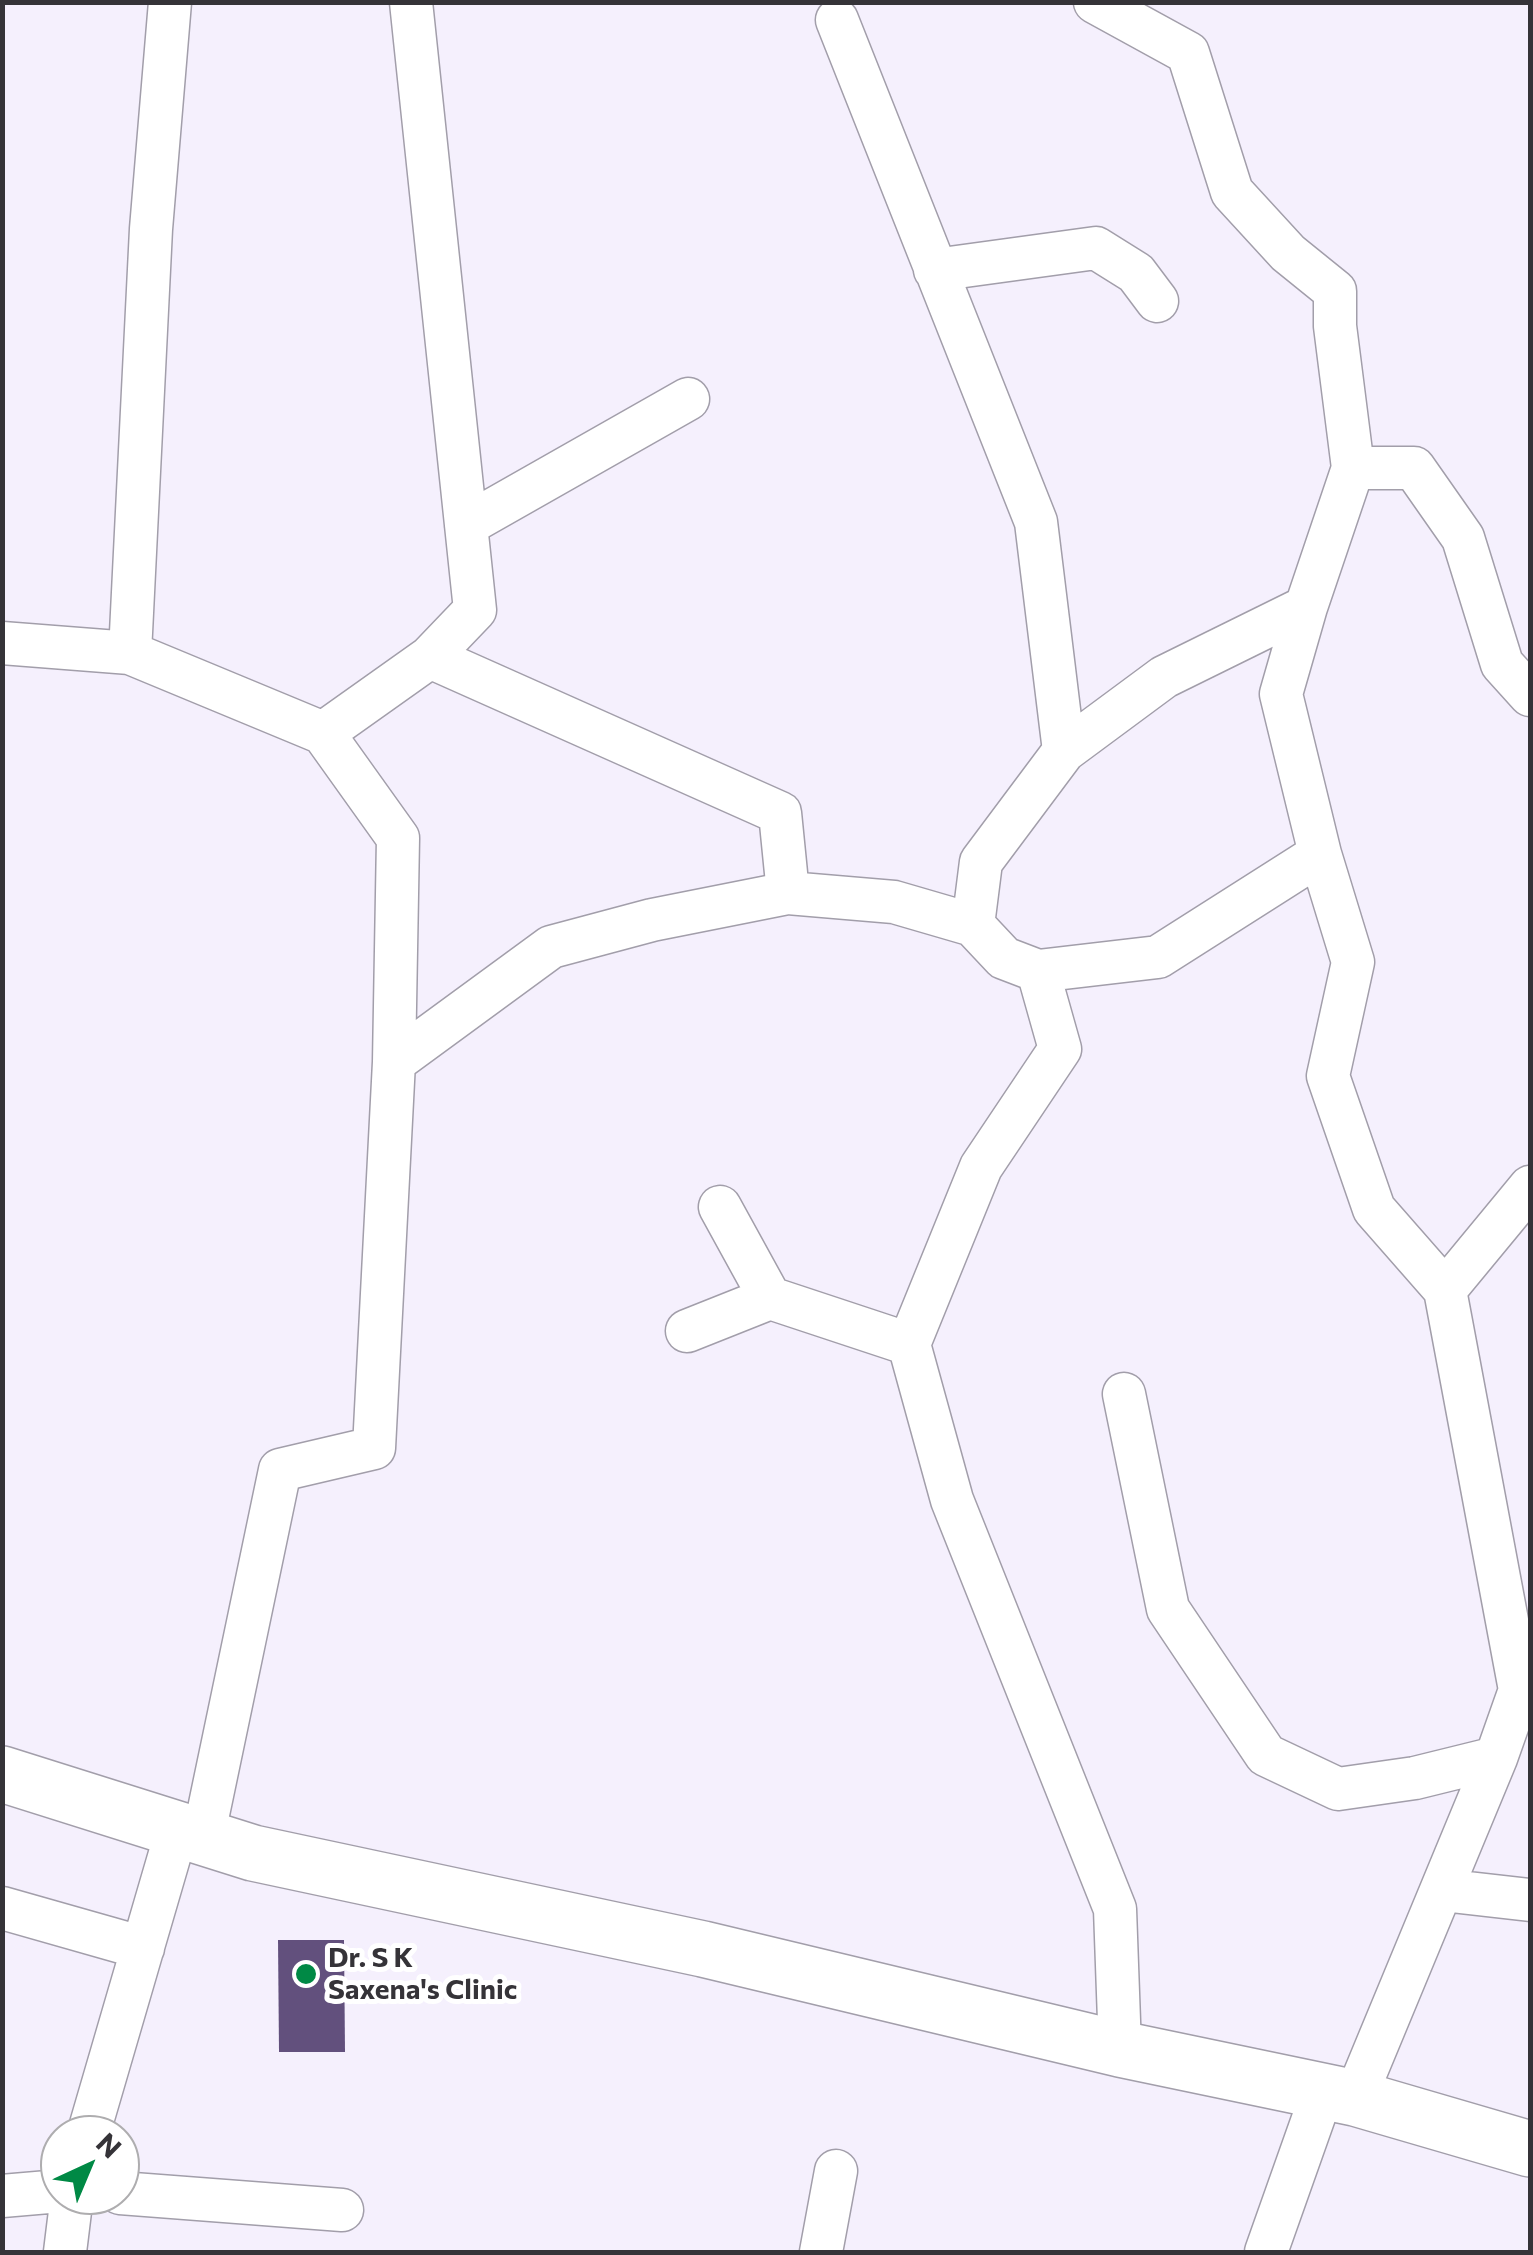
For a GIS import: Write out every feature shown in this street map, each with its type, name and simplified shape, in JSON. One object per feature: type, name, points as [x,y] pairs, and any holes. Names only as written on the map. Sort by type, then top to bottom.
[{"type":"main road","points":[[2,1774],[253,1853],[703,1949],[1120,2049],[1339,2094],[1530,2149]]},
{"type":"street","points":[[130,653],[152,229],[170,2]]},
{"type":"street","points":[[323,733],[430,657],[475,610],[411,2]]},
{"type":"street","points":[[1094,2],[1188,53],[1232,192],[1288,253],[1335,292],[1353,468],[1281,694],[1320,854],[1353,962],[1328,1076],[1374,1208],[1445,1290],[1525,1686],[1442,1890],[1339,2094],[1266,2252]]},
{"type":"street","points":[[837,20],[1036,522],[1064,751]]},
{"type":"street","points":[[935,270],[1096,248],[1136,273],[1157,301]]},
{"type":"street","points":[[466,524],[688,399]]},
{"type":"street","points":[[1353,468],[1414,468],[1463,538],[1502,664],[1530,695]]},
{"type":"street","points":[[972,925],[980,862],[1064,751],[1164,676],[1306,607]]},
{"type":"street","points":[[2,643],[130,653],[323,733],[398,838],[394,1062],[374,1448],[280,1470],[190,1834],[143,1948],[94,2115]]},
{"type":"street","points":[[430,657],[780,813],[788,893]]},
{"type":"street","points":[[394,1062],[551,947],[652,920],[788,893],[894,902],[972,925],[1004,958],[1038,971],[1158,957],[1320,854]]},
{"type":"street","points":[[1038,971],[1060,1049],[981,1167],[909,1344],[952,1500],[1115,1909],[1120,2049]]},
{"type":"street","points":[[1445,1290],[1530,1187]]},
{"type":"street","points":[[720,1206],[770,1298]]},
{"type":"street","points":[[687,1331],[770,1298],[909,1344]]},
{"type":"street","points":[[1124,1394],[1168,1609],[1266,1755],[1338,1789],[1415,1778],[1496,1758]]},
{"type":"street","points":[[1442,1890],[1530,1900]]},
{"type":"street","points":[[2,1908],[143,1948]]},
{"type":"street","points":[[821,2252],[836,2171]]},
{"type":"street","points":[[2,2196],[40,2193]]},
{"type":"street","points":[[140,2195],[342,2210]]},
{"type":"street","points":[[65,2252],[70,2215]]},
{"type":"building","points":[[278,1940],[344,1940],[345,2052],[279,2052]]},
{"type":"place","name":"Dr. S K Saxena's Clinic","points":[[306,1974]]}]
